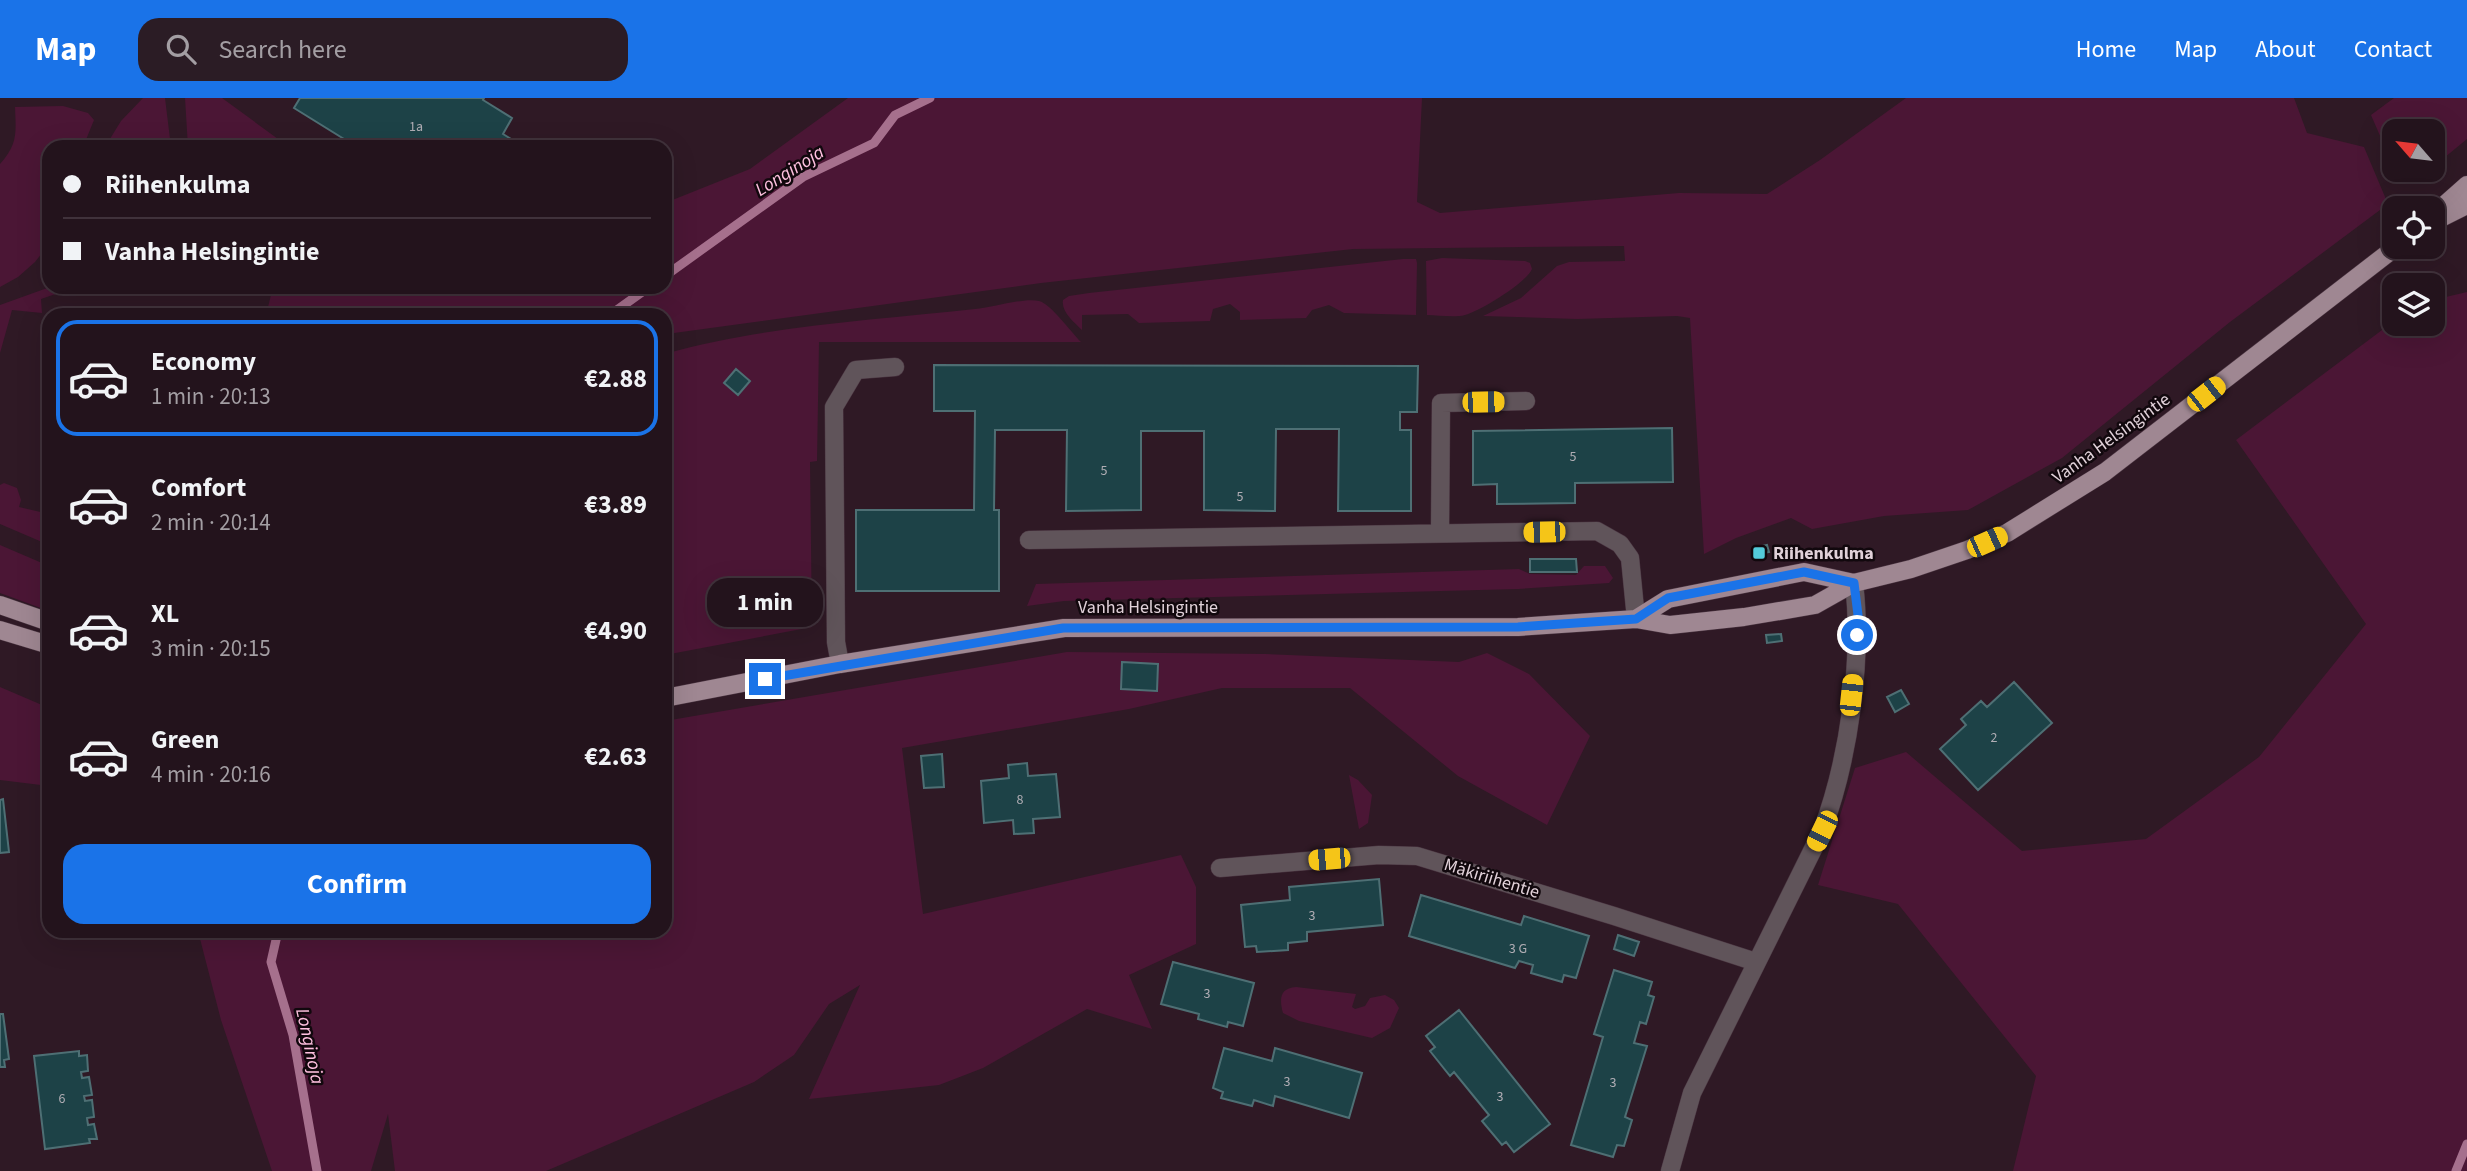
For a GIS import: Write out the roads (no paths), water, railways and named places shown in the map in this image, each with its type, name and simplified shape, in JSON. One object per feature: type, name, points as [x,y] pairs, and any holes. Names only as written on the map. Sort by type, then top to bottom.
[{"type":"main road","points":[[2445,204],[2467,185]]},
{"type":"main road","points":[[2445,216],[2467,205]]},
{"type":"main road","name":"Vanha Helsingintie","points":[[672,697],[840,664],[1063,628],[1518,627],[1636,619],[1670,625],[1744,618],[1815,605],[1854,583],[1911,569],[2007,533],[2076,492],[2382,258]]},
{"type":"main road","name":"Vanha Helsingintie","points":[[1636,619],[1668,598],[1804,572],[1854,583]]},
{"type":"main road","points":[[0,605],[42,620]]},
{"type":"main road","points":[[0,630],[42,643]]},
{"type":"street","points":[[840,664],[836,642],[834,407],[856,370],[895,367]]},
{"type":"street","points":[[1440,533],[1441,403],[1526,401]]},
{"type":"street","points":[[1029,540],[1597,531],[1620,544],[1630,558],[1636,619]]},
{"type":"street","points":[[1670,1171],[1692,1093],[1818,841],[1833,801],[1846,744],[1856,646],[1858,615],[1854,583]]},
{"type":"street","name":"Mäkiriihentie","points":[[1220,868],[1379,855],[1417,856],[1756,962]]},
{"type":"waterway","name":"Longinoja","points":[[672,271],[803,177],[874,143],[895,115],[930,98]]},
{"type":"waterway","name":"Longinoja","points":[[620,308],[639,294]]},
{"type":"waterway","name":"Longinoja","points":[[276,938],[271,962],[293,1035],[317,1171]]},
{"type":"waterway","points":[[2456,1171],[2467,1144]]},
{"type":"place","name":"Riihenkulma","points":[[1759,553]]}]
